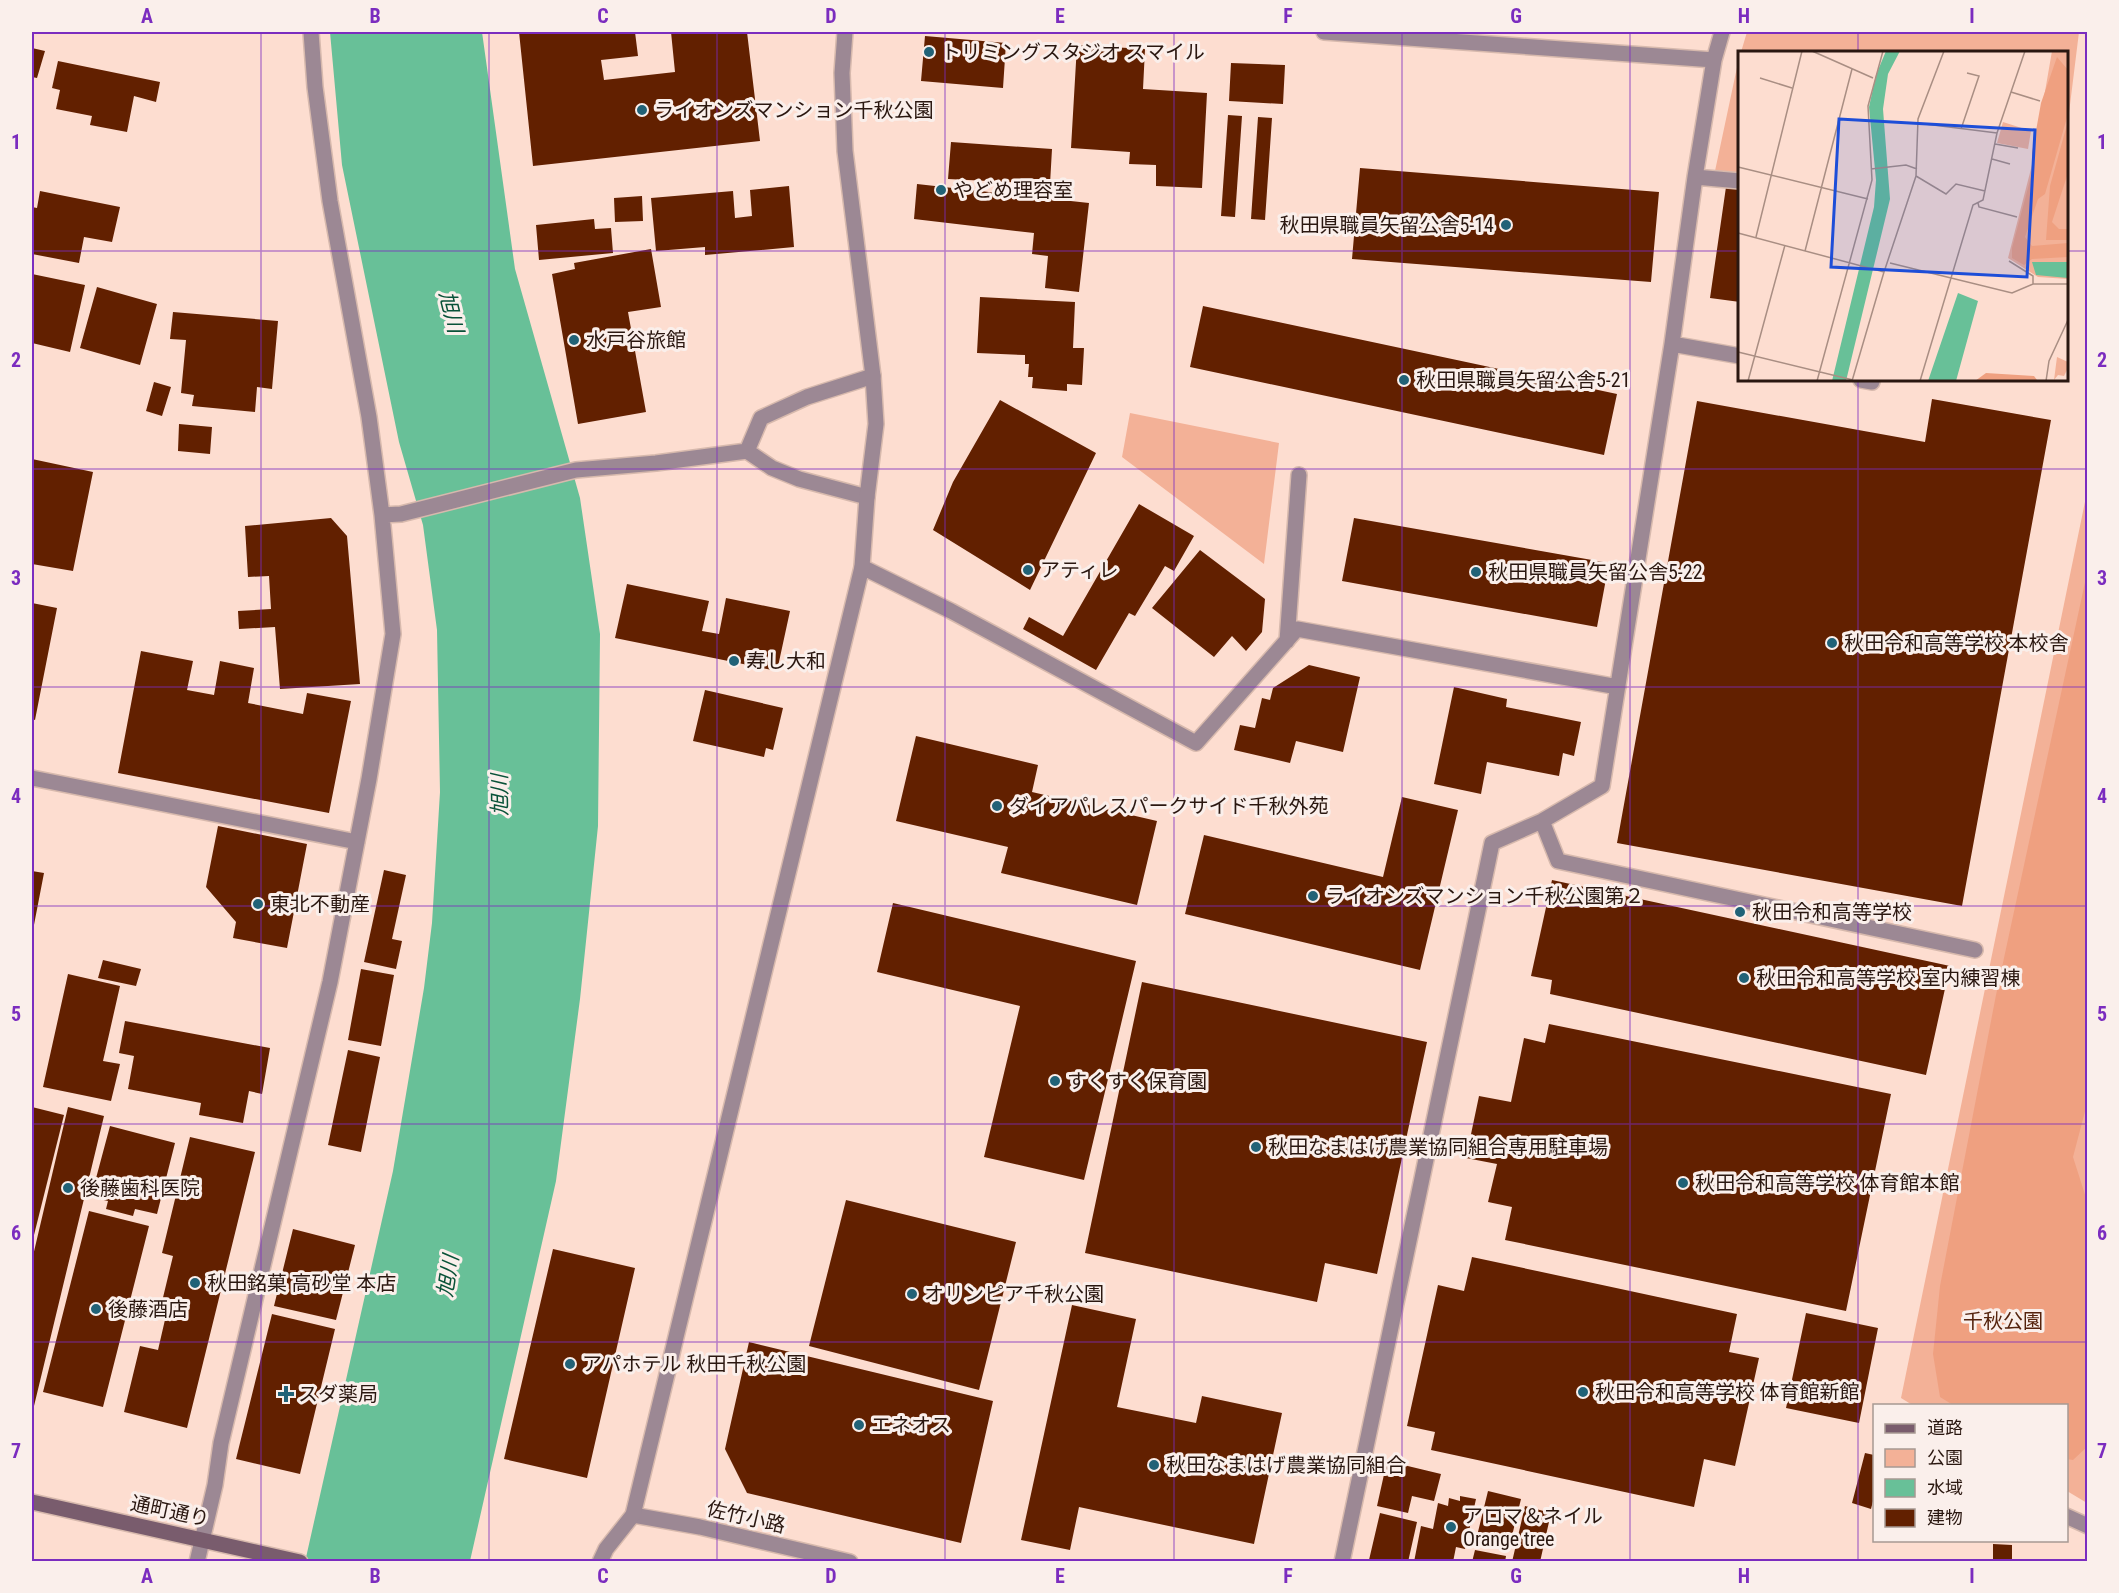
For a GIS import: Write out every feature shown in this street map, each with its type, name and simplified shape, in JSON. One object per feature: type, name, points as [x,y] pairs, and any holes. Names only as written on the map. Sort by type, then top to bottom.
[{"type":"main road","name":"通町通り","points":[[32,1502],[296,1561]]},
{"type":"street","points":[[196,1562],[215,1485],[221,1443],[330,982],[393,634],[382,515],[369,417],[330,201],[315,87],[311,32]]},
{"type":"street","points":[[600,1562],[606,1549],[633,1515],[862,567],[867,497],[876,424],[873,376],[846,151],[842,74],[845,32]]},
{"type":"street","points":[[1324,32],[1714,60]]},
{"type":"street","points":[[1342,1562],[1492,843],[1542,821],[1602,786],[1672,344],[1695,177],[1714,60],[1722,32]]},
{"type":"street","points":[[1695,177],[1738,181]]},
{"type":"street","points":[[1672,344],[1738,356]]},
{"type":"street","points":[[747,451],[761,418],[807,397],[873,376]]},
{"type":"street","points":[[382,515],[401,514],[576,470],[656,464],[747,451],[772,468],[799,479],[867,497]]},
{"type":"street","points":[[1287,641],[1299,475]]},
{"type":"street","points":[[862,567],[951,611],[1196,743],[1297,629],[1618,687]]},
{"type":"street","points":[[32,778],[357,842]]},
{"type":"street","points":[[1542,821],[1558,861],[1975,950]]},
{"type":"street","name":"佐竹小路","points":[[633,1515],[700,1527],[850,1562]]},
{"type":"street","points":[[2068,1516],[2088,1526]]},
{"type":"green space","points":[[1747,32],[2079,32],[2068,121],[2068,51],[1741,51]]},
{"type":"green space","points":[[1738,63],[1738,174],[1715,171]]},
{"type":"green space","points":[[1130,413],[1279,443],[1264,564],[1122,457]]},
{"type":"green space","name":"千秋公園","points":[[2087,492],[2087,1503],[2068,1492],[2068,1404],[1911,1404],[1901,1398]]},
{"type":"green space","name":"千秋公園","points":[[2087,573],[2088,1100],[2073,1157],[2088,1204],[2088,1446],[2073,1460],[2068,1459],[2068,1404],[1951,1404],[1940,1397],[1933,1354],[1940,1286],[1996,995]]},
{"type":"water","name":"旭川","points":[[330,32],[482,32],[515,269],[580,498],[600,634],[598,826],[580,999],[556,1181],[470,1561],[305,1562],[393,1171],[424,988],[432,923],[440,792],[437,630],[423,525],[399,442],[342,165]]},
{"type":"building","name":"ライオンズマンション千秋公園","points":[[519,32],[635,32],[638,56],[601,60],[604,80],[675,72],[671,32],[747,32],[760,141],[533,166]]},
{"type":"building","points":[[925,36],[1006,43],[1003,88],[921,81]]},
{"type":"building","points":[[1077,45],[1145,49],[1143,89],[1207,93],[1202,188],[1156,186],[1156,165],[1129,164],[1130,152],[1071,148]]},
{"type":"building","points":[[32,48],[45,51],[37,78],[32,77]]},
{"type":"building","points":[[58,61],[160,82],[156,102],[134,96],[127,132],[90,125],[92,116],[56,109],[60,90],[52,88]]},
{"type":"building","points":[[1231,63],[1285,65],[1283,104],[1229,101]]},
{"type":"building","points":[[1228,115],[1242,116],[1235,217],[1221,216]]},
{"type":"building","points":[[1258,117],[1272,118],[1265,220],[1251,219]]},
{"type":"building","points":[[951,142],[1052,149],[1050,184],[948,179]]},
{"type":"building","name":"秋田県職員矢留公舎5-14","points":[[1360,168],[1659,192],[1651,282],[1352,259]]},
{"type":"building","points":[[917,184],[1089,203],[1079,292],[1045,288],[1048,256],[1032,254],[1034,233],[914,219]]},
{"type":"building","points":[[789,186],[794,247],[705,255],[705,247],[656,251],[651,198],[733,191],[735,218],[752,216],[750,190]]},
{"type":"building","points":[[1726,187],[1738,189],[1738,302],[1710,298]]},
{"type":"building","points":[[40,191],[120,207],[112,242],[84,237],[79,263],[32,254],[32,207],[37,208]]},
{"type":"building","points":[[642,196],[643,221],[615,222],[614,198]]},
{"type":"building","points":[[594,219],[595,229],[611,228],[613,253],[539,260],[536,225]]},
{"type":"building","points":[[651,249],[661,307],[628,312],[646,412],[578,424],[552,274],[575,269],[574,263]]},
{"type":"building","points":[[32,274],[85,285],[70,352],[32,343]]},
{"type":"building","points":[[97,287],[157,304],[140,365],[80,348]]},
{"type":"building","points":[[980,297],[1075,302],[1073,348],[1084,348],[1082,385],[1067,384],[1067,391],[1032,388],[1033,377],[1028,377],[1029,364],[1025,364],[1025,355],[977,353]]},
{"type":"building","name":"秋田県職員矢留公舎5-21","points":[[1203,306],[1617,394],[1604,455],[1190,367]]},
{"type":"building","points":[[173,312],[278,321],[272,389],[257,387],[255,412],[192,406],[194,395],[181,393],[186,340],[170,339]]},
{"type":"building","points":[[154,382],[171,387],[162,416],[146,411]]},
{"type":"building","name":"秋田令和高等学校 本校舎","points":[[1932,399],[2051,420],[1962,906],[1617,843],[1697,401],[1925,442]]},
{"type":"building","points":[[1000,400],[1096,453],[1030,590],[933,530],[953,482]]},
{"type":"building","points":[[179,424],[212,427],[210,454],[178,451]]},
{"type":"building","points":[[32,459],[93,472],[73,571],[32,564]]},
{"type":"building","points":[[1139,504],[1194,536],[1174,571],[1165,566],[1135,616],[1129,613],[1096,670],[1023,629],[1029,617],[1063,636]]},
{"type":"building","points":[[331,518],[347,536],[360,684],[280,689],[275,627],[239,629],[238,611],[271,609],[269,576],[248,577],[245,526]]},
{"type":"building","name":"秋田県職員矢留公舎5-22","points":[[1354,518],[1609,563],[1597,627],[1342,581]]},
{"type":"building","points":[[1200,550],[1265,599],[1262,632],[1246,651],[1232,636],[1214,657],[1152,608]]},
{"type":"building","points":[[627,584],[709,601],[702,631],[719,634],[726,598],[790,611],[777,671],[615,638]]},
{"type":"building","points":[[32,603],[57,608],[35,720],[32,719]]},
{"type":"building","points":[[141,651],[193,661],[187,690],[214,695],[220,661],[254,668],[248,703],[303,714],[307,693],[351,701],[329,813],[118,773]]},
{"type":"building","points":[[1309,665],[1360,677],[1343,752],[1296,741],[1290,763],[1234,750],[1240,725],[1255,728],[1262,698],[1270,700],[1273,688]]},
{"type":"building","points":[[1454,687],[1507,699],[1506,707],[1581,722],[1574,756],[1563,753],[1559,776],[1487,762],[1481,794],[1434,784]]},
{"type":"building","points":[[705,690],[783,708],[773,750],[766,748],[764,757],[693,741]]},
{"type":"building","name":"ダイアパレスパークサイド千秋外苑","points":[[916,736],[1038,765],[1032,792],[1157,821],[1137,905],[1001,873],[1008,847],[896,821]]},
{"type":"building","name":"ライオンズマンション千秋公園第２","points":[[1402,797],[1458,810],[1420,970],[1185,914],[1204,835],[1383,877]]},
{"type":"building","name":"東北不動産","points":[[218,826],[307,844],[287,948],[233,938],[236,922],[206,887]]},
{"type":"building","points":[[384,870],[406,875],[392,939],[402,941],[396,969],[364,962]]},
{"type":"building","points":[[32,871],[44,873],[33,930],[32,930]]},
{"type":"building","name":"秋田令和高等学校 室内練習棟","points":[[1552,880],[1950,966],[1926,1075],[1550,994],[1552,980],[1531,976]]},
{"type":"building","name":"すくすく保育園","points":[[893,903],[1136,961],[1084,1180],[984,1157],[1020,1006],[877,972]]},
{"type":"building","points":[[103,960],[141,969],[136,986],[98,978]]},
{"type":"building","points":[[361,969],[394,975],[381,1046],[348,1040]]},
{"type":"building","points":[[68,974],[120,986],[103,1061],[120,1064],[111,1101],[43,1087]]},
{"type":"building","name":"秋田なまはげ農業協同組合専用駐車場","points":[[1142,982],[1427,1042],[1377,1274],[1325,1263],[1317,1302],[1085,1253]]},
{"type":"building","points":[[125,1021],[270,1048],[262,1094],[249,1091],[243,1123],[199,1115],[201,1103],[128,1089],[134,1056],[119,1053]]},
{"type":"building","name":"秋田令和高等学校 体育館本館","points":[[1549,1024],[1891,1094],[1846,1311],[1505,1240],[1512,1207],[1488,1202],[1497,1164],[1466,1158],[1479,1096],[1511,1102],[1524,1038],[1545,1043]]},
{"type":"building","points":[[348,1050],[380,1057],[361,1152],[328,1145]]},
{"type":"building","points":[[32,1107],[64,1115],[32,1243]]},
{"type":"building","name":"後藤歯科医院","points":[[68,1107],[104,1116],[34,1406],[32,1405],[32,1260]]},
{"type":"building","points":[[110,1126],[175,1143],[157,1214],[135,1209],[133,1216],[106,1209],[108,1201],[91,1197]]},
{"type":"building","name":"秋田銘菓 高砂堂 本店","points":[[190,1137],[255,1152],[187,1428],[124,1412],[140,1346],[158,1350],[167,1311],[160,1310],[173,1256],[162,1253]]},
{"type":"building","name":"オリンピア千秋公園","points":[[846,1200],[1016,1242],[979,1390],[809,1346]]},
{"type":"building","name":"後藤酒店","points":[[89,1211],[149,1226],[103,1407],[43,1392]]},
{"type":"building","points":[[293,1229],[355,1245],[336,1320],[274,1306]]},
{"type":"building","name":"アパホテル 秋田千秋公園","points":[[553,1249],[635,1268],[587,1478],[504,1459]]},
{"type":"building","name":"秋田令和高等学校 体育館新館","points":[[1472,1257],[1737,1314],[1729,1352],[1759,1358],[1735,1466],[1704,1459],[1694,1507],[1431,1450],[1435,1432],[1407,1426],[1438,1285],[1464,1291]]},
{"type":"building","name":"秋田なまはげ農業協同組合","points":[[1072,1305],[1136,1319],[1117,1407],[1196,1423],[1202,1396],[1282,1413],[1254,1544],[1079,1507],[1070,1550],[1021,1540]]},
{"type":"building","points":[[1806,1313],[1878,1328],[1859,1423],[1786,1408]]},
{"type":"building","name":"スダ薬局","points":[[272,1314],[335,1329],[300,1474],[236,1459]]},
{"type":"building","name":"エネオス","points":[[749,1342],[993,1401],[961,1543],[747,1493],[725,1449]]},
{"type":"building","points":[[1865,1453],[1873,1455],[1871,1509],[1852,1503]]},
{"type":"building","points":[[1387,1461],[1441,1474],[1434,1501],[1412,1496],[1408,1513],[1377,1506]]},
{"type":"building","points":[[1488,1491],[1521,1499],[1510,1544],[1477,1536]]},
{"type":"building","name":"アロマ＆ネイル Orange tree","points":[[1460,1496],[1476,1499],[1465,1549],[1456,1547],[1453,1562],[1414,1562],[1421,1526],[1433,1529],[1438,1503],[1448,1506],[1449,1498],[1460,1501]]},
{"type":"building","points":[[1525,1506],[1551,1513],[1540,1562],[1512,1562]]},
{"type":"building","points":[[1380,1513],[1417,1522],[1408,1562],[1369,1560]]},
{"type":"building","points":[[1993,1544],[2012,1545],[2012,1562],[1993,1562]]},
{"type":"building","points":[[1475,1550],[1506,1556],[1505,1562],[1472,1562]]},
{"type":"place","name":"トリミングスタジオ スマイル","points":[[929,52]]},
{"type":"place","name":"ライオンズマンション千秋公園","points":[[642,110]]},
{"type":"place","name":"やどめ理容室","points":[[941,190]]},
{"type":"place","name":"秋田県職員矢留公舎5-14","points":[[1506,225]]},
{"type":"place","name":"水戸谷旅館","points":[[574,340]]},
{"type":"place","name":"秋田県職員矢留公舎5-21","points":[[1404,380]]},
{"type":"place","name":"アティレ","points":[[1028,570]]},
{"type":"place","name":"秋田県職員矢留公舎5-22","points":[[1476,572]]},
{"type":"place","name":"秋田令和高等学校 本校舎","points":[[1832,643]]},
{"type":"place","name":"寿し大和","points":[[734,661]]},
{"type":"place","name":"ダイアパレスパークサイド千秋外苑","points":[[997,806]]},
{"type":"place","name":"ライオンズマンション千秋公園第２","points":[[1313,896]]},
{"type":"place","name":"東北不動産","points":[[258,904]]},
{"type":"place","name":"秋田令和高等学校","points":[[1740,912]]},
{"type":"place","name":"秋田令和高等学校 室内練習棟","points":[[1744,978]]},
{"type":"place","name":"すくすく保育園","points":[[1055,1081]]},
{"type":"place","name":"秋田なまはげ農業協同組合専用駐車場","points":[[1256,1147]]},
{"type":"place","name":"秋田令和高等学校 体育館本館","points":[[1683,1183]]},
{"type":"place","name":"後藤歯科医院","points":[[68,1188]]},
{"type":"place","name":"秋田銘菓 高砂堂 本店","points":[[195,1283]]},
{"type":"place","name":"オリンピア千秋公園","points":[[912,1294]]},
{"type":"place","name":"後藤酒店","points":[[96,1309]]},
{"type":"place","name":"アパホテル 秋田千秋公園","points":[[570,1364]]},
{"type":"place","name":"秋田令和高等学校 体育館新館","points":[[1583,1392]]},
{"type":"place","name":"スダ薬局","points":[[286,1394]]},
{"type":"place","name":"エネオス","points":[[859,1425]]},
{"type":"place","name":"秋田なまはげ農業協同組合","points":[[1154,1465]]},
{"type":"place","name":"アロマ＆ネイル Orange tree","points":[[1451,1527]]}]
